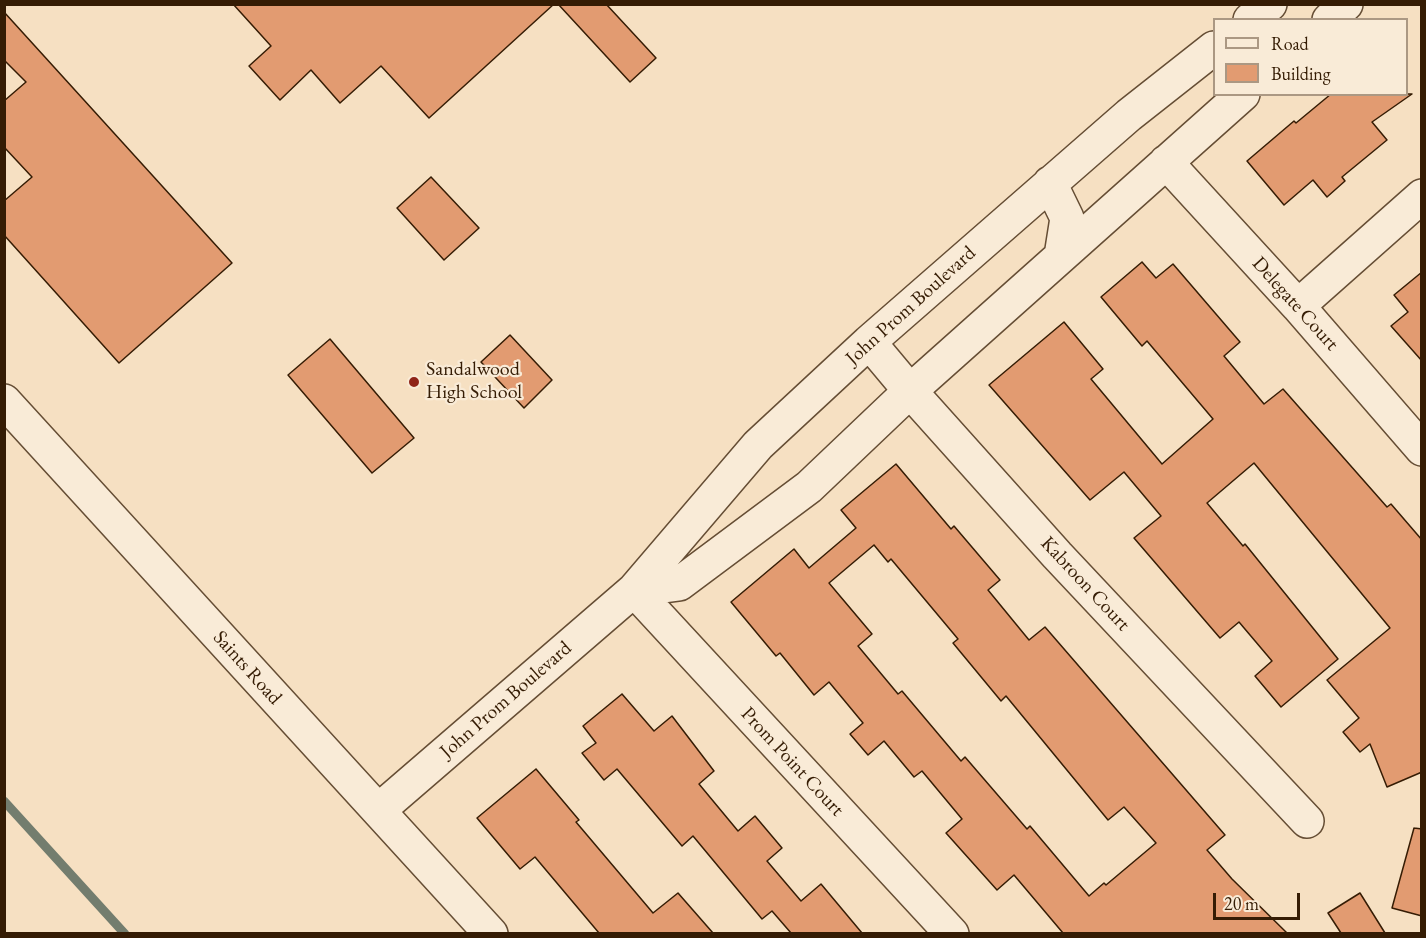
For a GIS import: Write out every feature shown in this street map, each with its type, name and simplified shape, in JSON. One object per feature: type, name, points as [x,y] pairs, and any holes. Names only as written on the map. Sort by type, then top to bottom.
[{"type":"street","points":[[1252,18],[1269,4]]},
{"type":"street","points":[[1331,18],[1346,4]]},
{"type":"street","name":"John Prom Boulevard","points":[[379,810],[634,590],[758,445],[869,342],[1129,115],[1213,50]]},
{"type":"street","points":[[634,590],[679,584],[809,487],[910,391],[1241,96]]},
{"type":"street","name":"Delegate Court","points":[[1166,162],[1298,306],[1422,449]]},
{"type":"street","points":[[1050,183],[1067,218],[1062,256]]},
{"type":"street","points":[[1298,306],[1422,196]]},
{"type":"street","name":"Kabroon Court","points":[[869,342],[1057,555],[1307,820]]},
{"type":"street","name":"Saints Road","points":[[4,401],[491,933]]},
{"type":"street","name":"Prom Point Court","points":[[634,590],[952,933]]},
{"type":"building","points":[[233,4],[554,4],[429,118],[381,66],[340,103],[311,70],[280,100],[249,66],[271,46]]},
{"type":"building","points":[[558,4],[606,4],[656,58],[630,82]]},
{"type":"building","points":[[4,12],[232,263],[119,363],[4,235],[4,201],[32,177],[4,147],[4,101],[26,82],[4,60]]},
{"type":"building","points":[[1412,94],[1372,122],[1387,140],[1342,177],[1345,181],[1327,197],[1313,180],[1284,205],[1247,161],[1294,121],[1296,123],[1329,96],[1408,96]]},
{"type":"building","points":[[431,177],[479,228],[444,260],[397,208]]},
{"type":"building","points":[[1142,262],[1156,278],[1173,264],[1240,342],[1224,356],[1264,404],[1283,389],[1387,507],[1391,504],[1422,540],[1422,772],[1387,787],[1370,744],[1360,752],[1343,732],[1359,718],[1327,680],[1390,628],[1254,463],[1207,503],[1243,546],[1245,544],[1338,659],[1281,707],[1255,676],[1272,661],[1239,622],[1220,638],[1134,538],[1161,516],[1124,472],[1090,500],[989,385],[1064,322],[1103,369],[1091,379],[1162,464],[1213,419],[1147,341],[1142,346],[1101,297]]},
{"type":"building","points":[[1422,272],[1422,361],[1391,326],[1408,312],[1394,295]]},
{"type":"building","points":[[510,335],[552,380],[524,408],[481,362]]},
{"type":"building","points":[[330,339],[414,438],[372,473],[288,375]]},
{"type":"building","points":[[896,464],[951,529],[954,526],[1000,580],[988,590],[1029,640],[1045,627],[1225,835],[1207,850],[1232,879],[1287,933],[1063,933],[1014,875],[997,890],[946,833],[962,819],[922,771],[914,777],[884,741],[868,755],[850,734],[863,723],[829,682],[814,695],[780,653],[776,656],[731,602],[794,549],[809,568],[856,528],[841,510]],"holes":[[[874,545],[888,562],[891,559],[958,639],[953,643],[1001,701],[1006,696],[1108,820],[1124,807],[1156,843],[1106,885],[1104,883],[1089,896],[1030,826],[1027,829],[965,757],[961,761],[902,691],[898,694],[858,646],[872,634],[829,583]]]},
{"type":"building","points":[[622,694],[654,731],[672,716],[714,771],[699,784],[738,831],[755,816],[782,848],[767,861],[801,901],[821,884],[862,933],[791,933],[772,911],[762,919],[693,836],[682,846],[617,769],[604,780],[582,753],[596,743],[583,726]]},
{"type":"building","points":[[536,769],[579,820],[576,822],[653,913],[678,893],[713,933],[599,933],[535,857],[520,869],[477,818]]},
{"type":"building","points":[[1414,828],[1422,829],[1422,916],[1392,908]]},
{"type":"building","points":[[1360,893],[1385,933],[1341,933],[1328,913]]},
{"type":"waterway","points":[[4,801],[125,934]]},
{"type":"place","name":"Sandalwood High School","points":[[414,382]]}]
